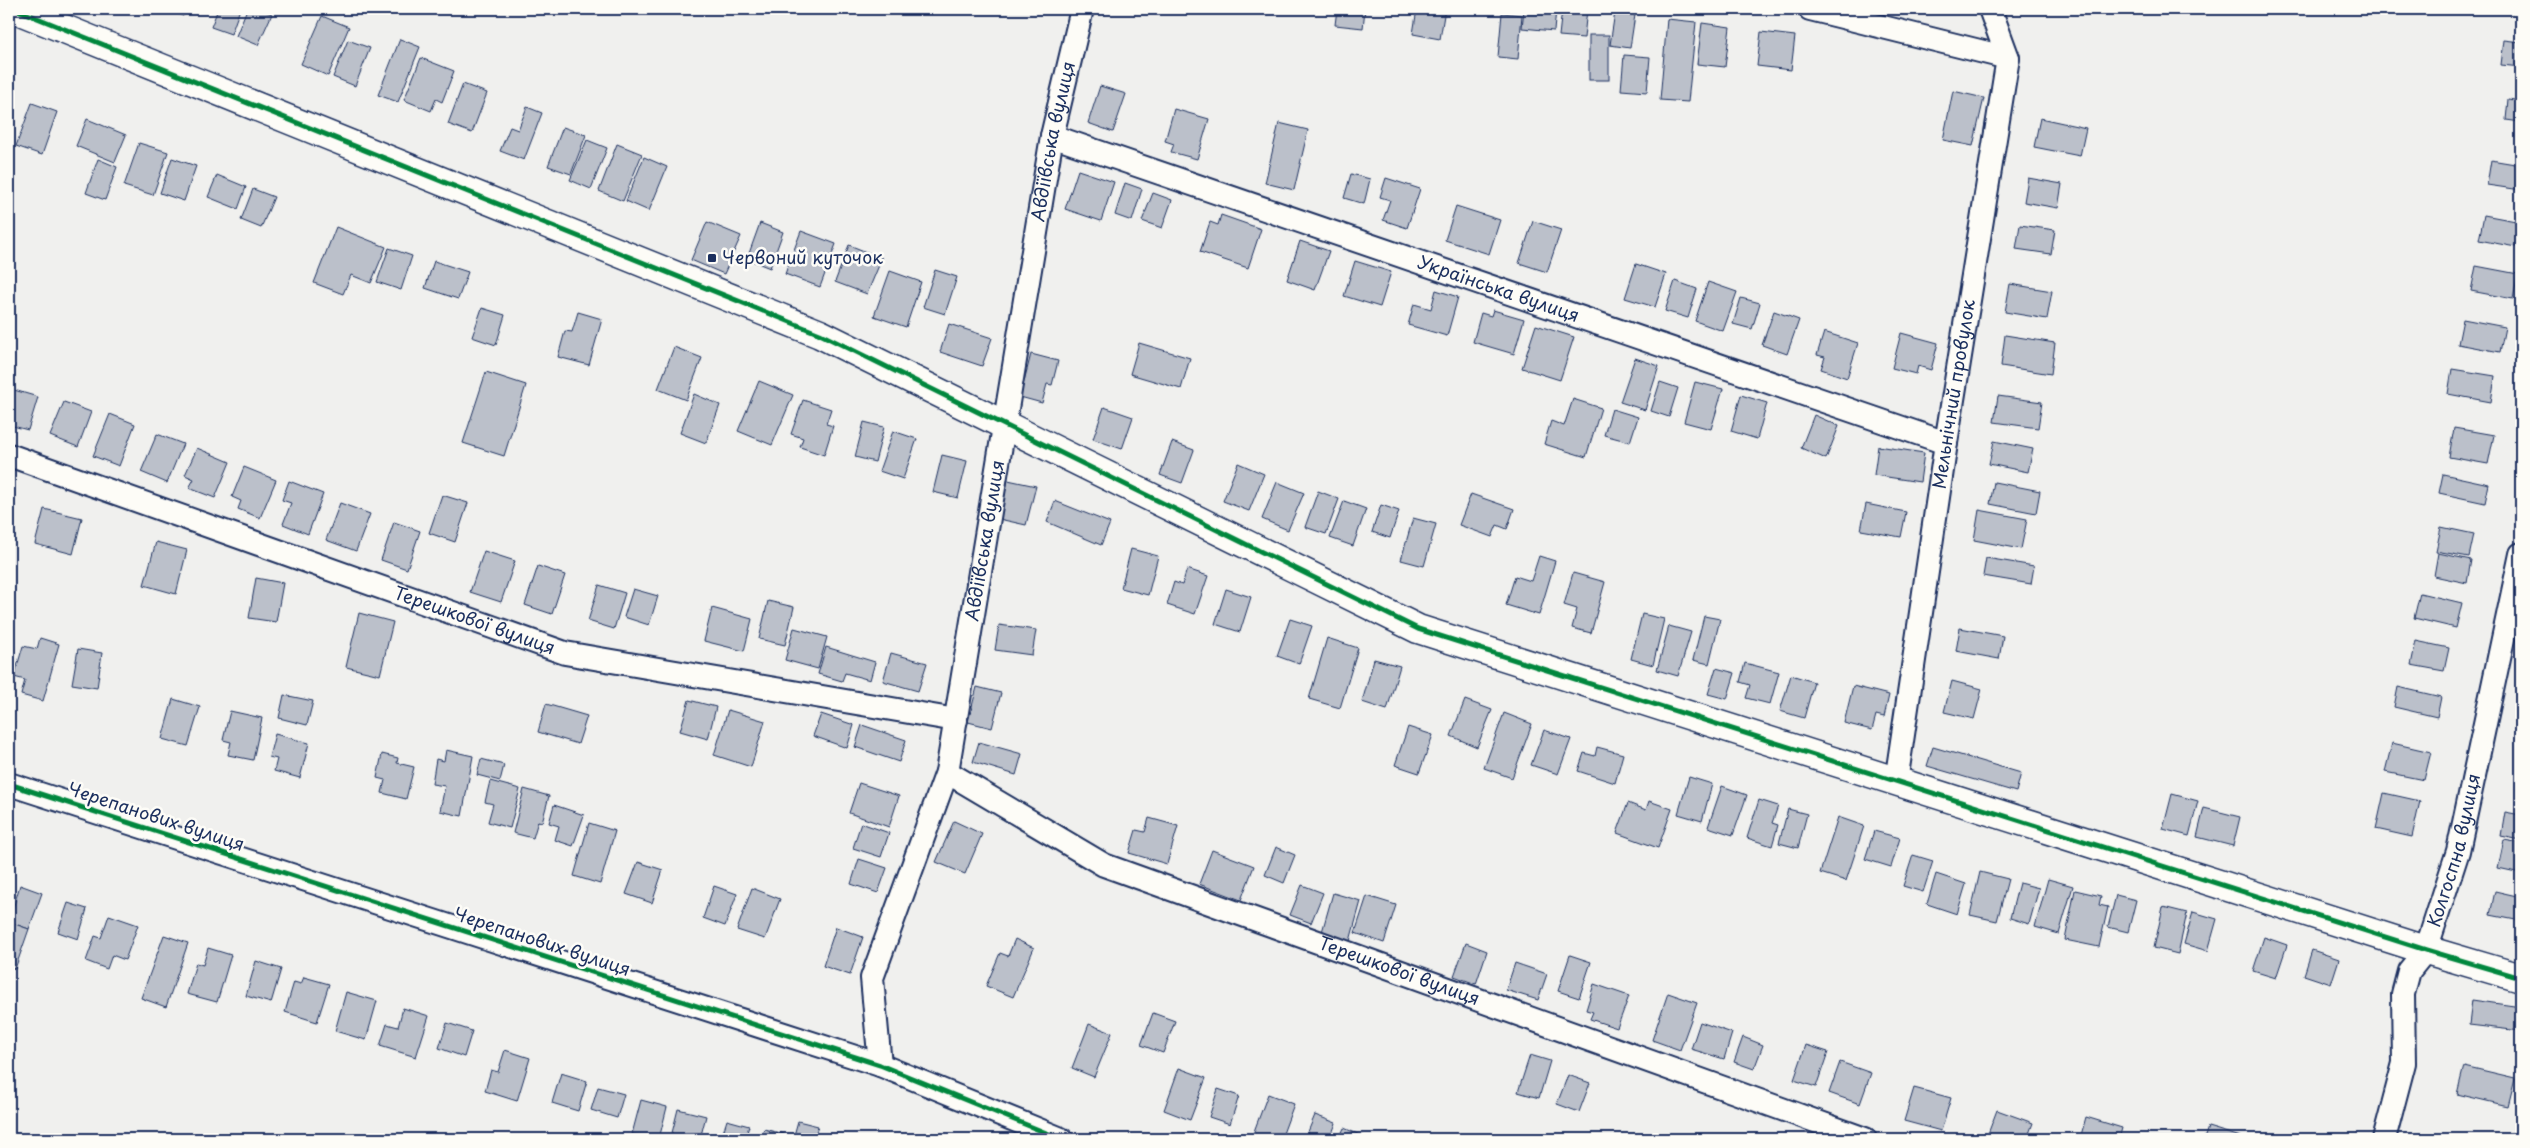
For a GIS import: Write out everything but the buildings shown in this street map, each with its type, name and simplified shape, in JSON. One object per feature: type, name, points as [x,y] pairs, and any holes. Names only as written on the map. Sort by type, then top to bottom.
[{"type":"street","points":[[15,9],[820,334],[1418,629],[2426,950],[2521,978]]},
{"type":"street","name":"Авдіївська вулиця","points":[[880,1065],[872,978],[948,772],[1003,424],[1052,136],[1082,9]]},
{"type":"street","points":[[1810,9],[2008,58]]},
{"type":"street","name":"Мельнiчний провулок","points":[[1896,782],[1946,443],[2008,58],[1990,9]]},
{"type":"street","name":"Українська вулиця","points":[[1052,136],[1946,443]]},
{"type":"street","name":"Терешкової вулиця","points":[[9,455],[566,653],[956,720]]},
{"type":"street","name":"Колгоспна вулиця","points":[[2384,1139],[2404,1063],[2403,994],[2409,971],[2426,950],[2458,851],[2521,554]]},
{"type":"street","name":"Терешкової вулиця","points":[[948,772],[1104,865],[1865,1139]]},
{"type":"street","name":"Черепанових вулиця","points":[[9,784],[880,1065],[1061,1139]]},
{"type":"cycle path","points":[[15,9],[820,334],[1418,629],[2426,950],[2521,978]]},
{"type":"cycle path","points":[[9,784],[880,1065],[1061,1139]]},
{"type":"place","name":"Червоний куточок","points":[[712,258]]}]
